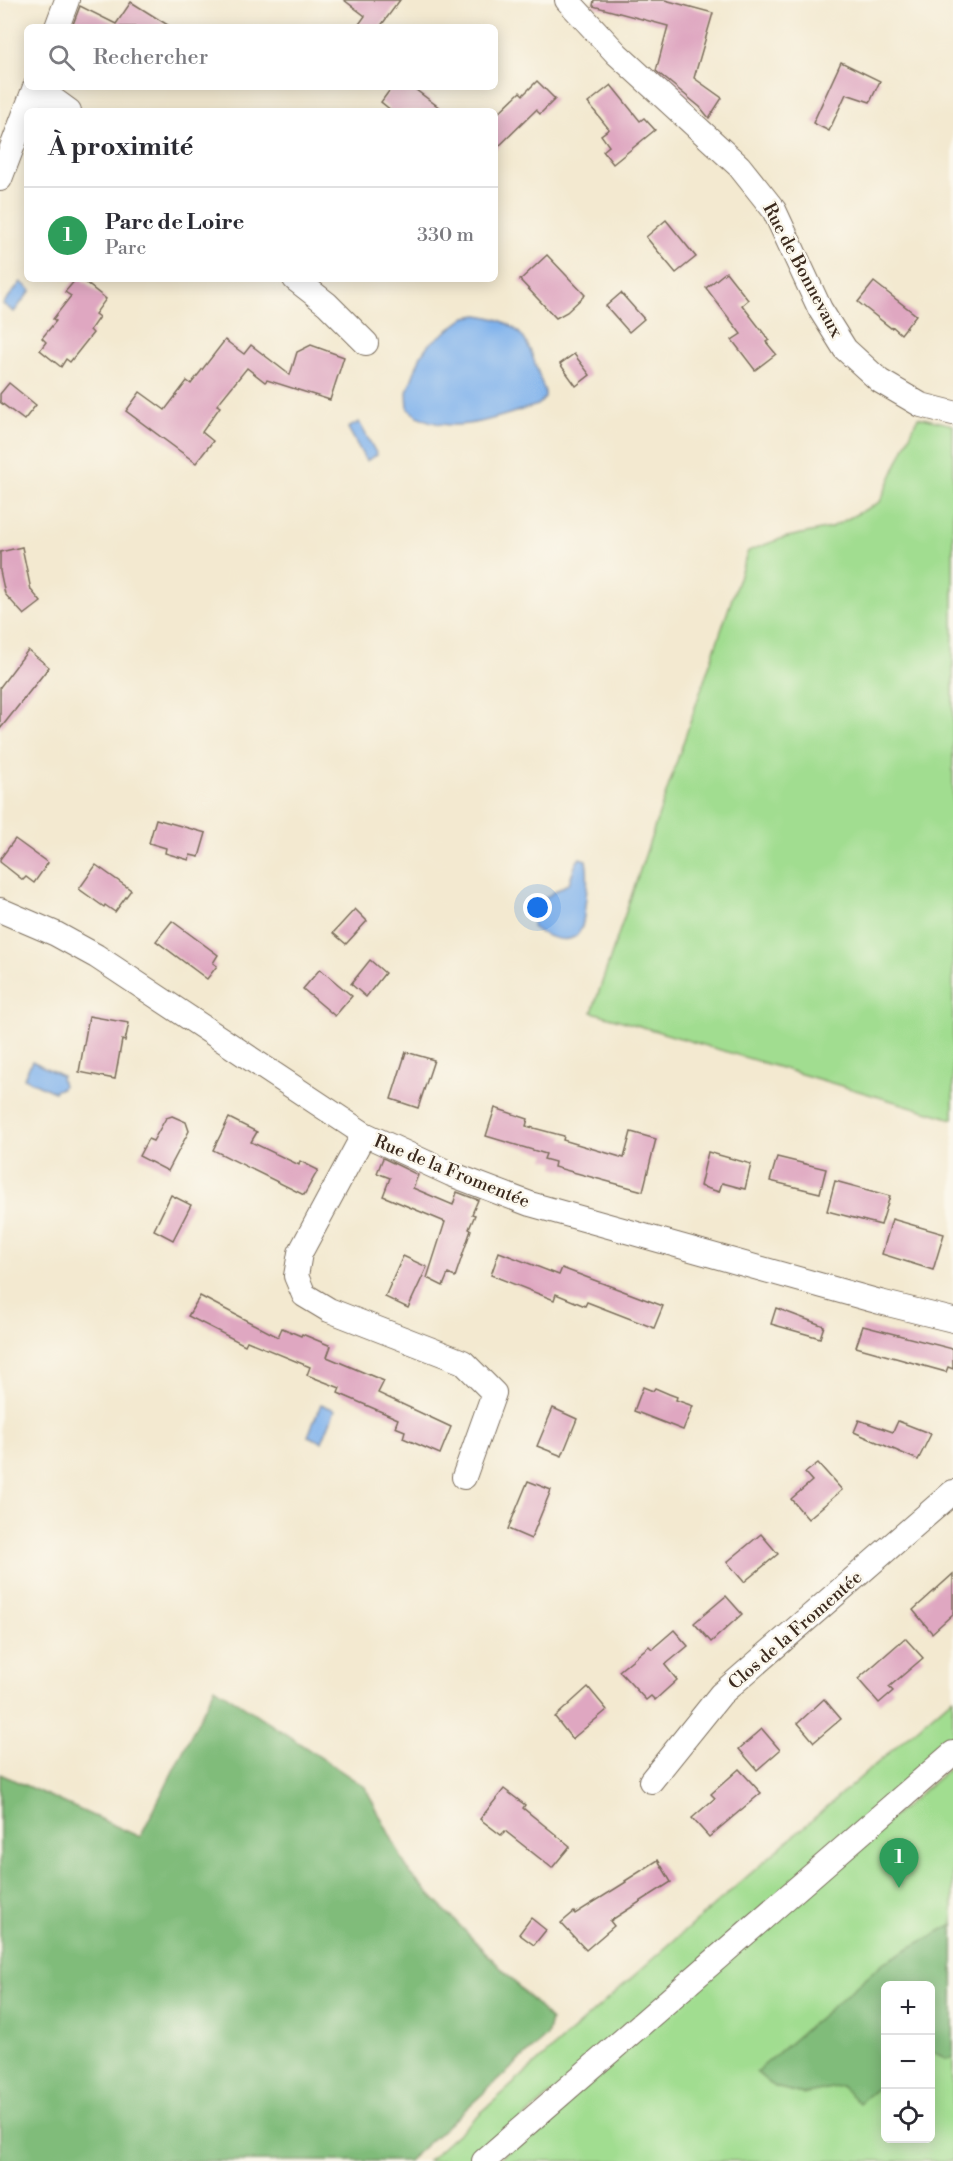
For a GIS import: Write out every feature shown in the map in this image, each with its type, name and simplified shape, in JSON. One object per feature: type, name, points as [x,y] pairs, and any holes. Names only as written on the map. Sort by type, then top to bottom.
[{"type":"street","points":[[58,24],[67,0]]},
{"type":"street","name":"Rue de Bonnevaux","points":[[567,0],[617,54],[740,166],[774,210],[820,309],[846,349],[880,381],[921,405],[953,413]]},
{"type":"street","points":[[28,108],[35,90]]},
{"type":"street","points":[[40,90],[65,108]]},
{"type":"street","points":[[0,179],[24,118]]},
{"type":"street","points":[[299,282],[327,304],[366,343]]},
{"type":"street","name":"Rue de la Fromentée","points":[[0,910],[56,934],[96,956],[364,1134],[451,1174],[530,1203],[880,1302],[953,1320]]},
{"type":"street","points":[[364,1134],[300,1253],[296,1276],[304,1295],[329,1310],[463,1362],[494,1393],[464,1477]]},
{"type":"street","name":"Clos de la Fromentée","points":[[651,1781],[721,1694],[953,1492]]},
{"type":"street","points":[[484,2161],[953,1753]]},
{"type":"green space","points":[[918,417],[953,425],[953,1119],[592,1012],[748,551],[783,538],[830,528],[880,502]]},
{"type":"green space","points":[[215,1687],[365,1787],[410,1874],[551,2020],[547,2036],[408,2161],[0,2161],[0,1774],[140,1837]]},
{"type":"green space","points":[[953,1697],[953,1748],[474,2161],[427,2161],[656,1956]]},
{"type":"green space","points":[[953,1765],[953,2161],[497,2161]]},
{"type":"green space","points":[[953,1924],[953,2057],[947,2059],[935,2053],[935,1981],[881,1981],[881,2084],[859,2103],[841,2086],[803,2094],[774,2087],[756,2072],[884,1962]]},
{"type":"water","points":[[21,282],[31,290],[14,312],[3,304]]},
{"type":"water","points":[[478,315],[508,324],[518,331],[530,351],[545,392],[545,398],[538,405],[471,424],[438,424],[422,419],[408,409],[407,392],[421,355],[428,345],[466,317]]},
{"type":"water","points":[[359,422],[377,455],[366,461],[348,428]]},
{"type":"water","points":[[580,858],[586,860],[588,877],[581,929],[577,935],[565,940],[543,934],[532,927],[540,901],[569,883]]},
{"type":"water","points":[[32,1061],[62,1076],[62,1088],[54,1092],[24,1078]]},
{"type":"water","points":[[321,1404],[335,1410],[322,1442],[308,1436]]},
{"type":"building","points":[[344,0],[400,0],[382,24],[359,24],[365,16]]},
{"type":"building","points":[[594,0],[665,0],[713,13],[694,78],[722,98],[709,118],[700,107],[656,71],[668,26],[593,6]]},
{"type":"building","points":[[131,2],[166,24],[116,24]]},
{"type":"building","points":[[80,6],[116,24],[73,24]]},
{"type":"building","points":[[841,62],[880,81],[870,102],[846,94],[829,131],[813,123]]},
{"type":"building","points":[[537,81],[555,99],[540,114],[536,110],[498,147],[498,113],[520,92],[523,95]]},
{"type":"building","points":[[611,85],[640,121],[644,118],[655,130],[613,164],[603,151],[609,146],[601,135],[609,129],[588,103]]},
{"type":"building","points":[[390,90],[416,90],[440,108],[388,108],[381,102]]},
{"type":"building","points":[[666,220],[696,257],[676,273],[646,237]]},
{"type":"building","points":[[547,255],[585,295],[567,312],[556,318],[520,280]]},
{"type":"building","points":[[726,272],[748,300],[742,305],[769,340],[766,342],[776,354],[755,370],[732,340],[741,334],[706,288]]},
{"type":"building","points":[[73,282],[85,282],[106,299],[95,314],[99,317],[90,330],[93,333],[70,362],[66,359],[61,367],[40,350],[46,342],[42,338],[56,321],[53,319],[71,296],[65,292]]},
{"type":"building","points":[[874,282],[916,315],[901,334],[858,302]]},
{"type":"building","points":[[621,293],[644,319],[629,332],[606,306]]},
{"type":"building","points":[[225,340],[244,354],[251,345],[290,375],[297,352],[311,345],[344,357],[330,400],[267,380],[265,382],[247,368],[217,405],[220,407],[202,432],[213,441],[196,463],[126,411],[140,392],[165,410],[187,381],[191,384]]},
{"type":"building","points":[[574,354],[590,375],[576,386],[560,364]]},
{"type":"building","points":[[9,383],[36,405],[24,420],[0,402],[0,394]]},
{"type":"building","points":[[22,547],[31,590],[41,602],[24,615],[5,594],[0,571],[0,552]]},
{"type":"building","points":[[28,650],[49,667],[0,729],[0,687]]},
{"type":"building","points":[[156,819],[206,833],[199,857],[190,855],[189,860],[165,853],[166,848],[149,843]]},
{"type":"building","points":[[15,839],[48,863],[34,883],[26,877],[23,880],[0,862]]},
{"type":"building","points":[[96,865],[131,890],[115,912],[79,889]]},
{"type":"building","points":[[355,909],[367,921],[346,944],[333,933]]},
{"type":"building","points":[[172,921],[218,955],[213,963],[217,966],[207,979],[156,941]]},
{"type":"building","points":[[370,960],[385,973],[366,997],[351,984]]},
{"type":"building","points":[[320,969],[352,996],[335,1016],[303,989]]},
{"type":"building","points":[[89,1016],[129,1023],[125,1041],[122,1040],[115,1079],[79,1072]]},
{"type":"building","points":[[406,1052],[434,1060],[418,1108],[391,1099]]},
{"type":"building","points":[[495,1108],[528,1119],[526,1126],[564,1136],[563,1140],[624,1158],[631,1132],[656,1139],[643,1191],[554,1167],[555,1162],[544,1159],[546,1154],[486,1136]]},
{"type":"building","points":[[172,1116],[186,1122],[189,1131],[168,1171],[139,1156],[148,1139],[153,1141],[166,1118]]},
{"type":"building","points":[[229,1118],[257,1132],[251,1142],[299,1165],[300,1161],[318,1170],[304,1195],[213,1150]]},
{"type":"building","points":[[708,1152],[751,1164],[745,1189],[722,1183],[719,1192],[700,1186]]},
{"type":"building","points":[[777,1157],[826,1169],[820,1193],[770,1181]]},
{"type":"building","points":[[383,1158],[418,1175],[413,1188],[453,1205],[457,1192],[478,1200],[472,1214],[475,1215],[469,1229],[471,1230],[455,1277],[448,1274],[443,1286],[427,1278],[445,1222],[383,1196],[390,1178],[377,1173]]},
{"type":"building","points":[[835,1181],[890,1196],[881,1225],[827,1211]]},
{"type":"building","points":[[171,1195],[191,1205],[173,1240],[154,1230]]},
{"type":"building","points":[[892,1219],[944,1234],[933,1270],[882,1254]]},
{"type":"building","points":[[499,1252],[559,1275],[562,1268],[663,1306],[654,1328],[587,1302],[585,1306],[556,1294],[554,1300],[491,1275]]},
{"type":"building","points":[[403,1256],[427,1267],[408,1308],[385,1297]]},
{"type":"building","points":[[200,1296],[278,1337],[282,1328],[331,1346],[327,1357],[384,1381],[378,1393],[451,1427],[440,1454],[403,1438],[405,1431],[395,1427],[398,1419],[338,1393],[340,1388],[307,1375],[310,1367],[247,1341],[245,1345],[188,1316]]},
{"type":"building","points":[[776,1308],[824,1326],[820,1338],[771,1324]]},
{"type":"building","points":[[863,1326],[953,1349],[953,1369],[948,1367],[946,1372],[856,1347]]},
{"type":"building","points":[[643,1387],[653,1391],[655,1388],[677,1397],[676,1400],[693,1406],[683,1430],[634,1411]]},
{"type":"building","points":[[553,1408],[577,1419],[562,1456],[537,1446]]},
{"type":"building","points":[[859,1420],[893,1432],[898,1421],[931,1434],[918,1460],[854,1432]]},
{"type":"building","points":[[818,1463],[842,1490],[808,1519],[791,1499],[812,1481],[805,1473]]},
{"type":"building","points":[[528,1481],[551,1490],[531,1539],[508,1529]]},
{"type":"building","points":[[761,1534],[778,1554],[744,1582],[727,1562]]},
{"type":"building","points":[[953,1574],[953,1614],[932,1633],[913,1610]]},
{"type":"building","points":[[726,1596],[742,1614],[711,1642],[694,1623]]},
{"type":"building","points":[[674,1630],[688,1646],[665,1665],[677,1680],[655,1700],[651,1696],[646,1700],[619,1671],[649,1646],[652,1649]]},
{"type":"building","points":[[905,1638],[923,1658],[889,1687],[893,1691],[879,1703],[858,1679]]},
{"type":"building","points":[[588,1687],[607,1710],[572,1739],[555,1717]]},
{"type":"building","points":[[824,1699],[841,1719],[814,1742],[798,1723]]},
{"type":"building","points":[[762,1729],[780,1750],[757,1770],[739,1749]]},
{"type":"building","points":[[739,1769],[761,1793],[709,1837],[692,1818],[715,1798],[711,1794]]},
{"type":"building","points":[[504,1789],[525,1805],[523,1808],[570,1846],[552,1868],[505,1831],[501,1835],[480,1819]]},
{"type":"building","points":[[658,1860],[671,1882],[610,1921],[614,1926],[586,1950],[561,1923],[574,1912],[575,1914]]},
{"type":"building","points":[[531,1918],[546,1930],[534,1945],[519,1934]]},
{"type":"place","name":"Parc de Loire","points":[[899,1888]]}]
